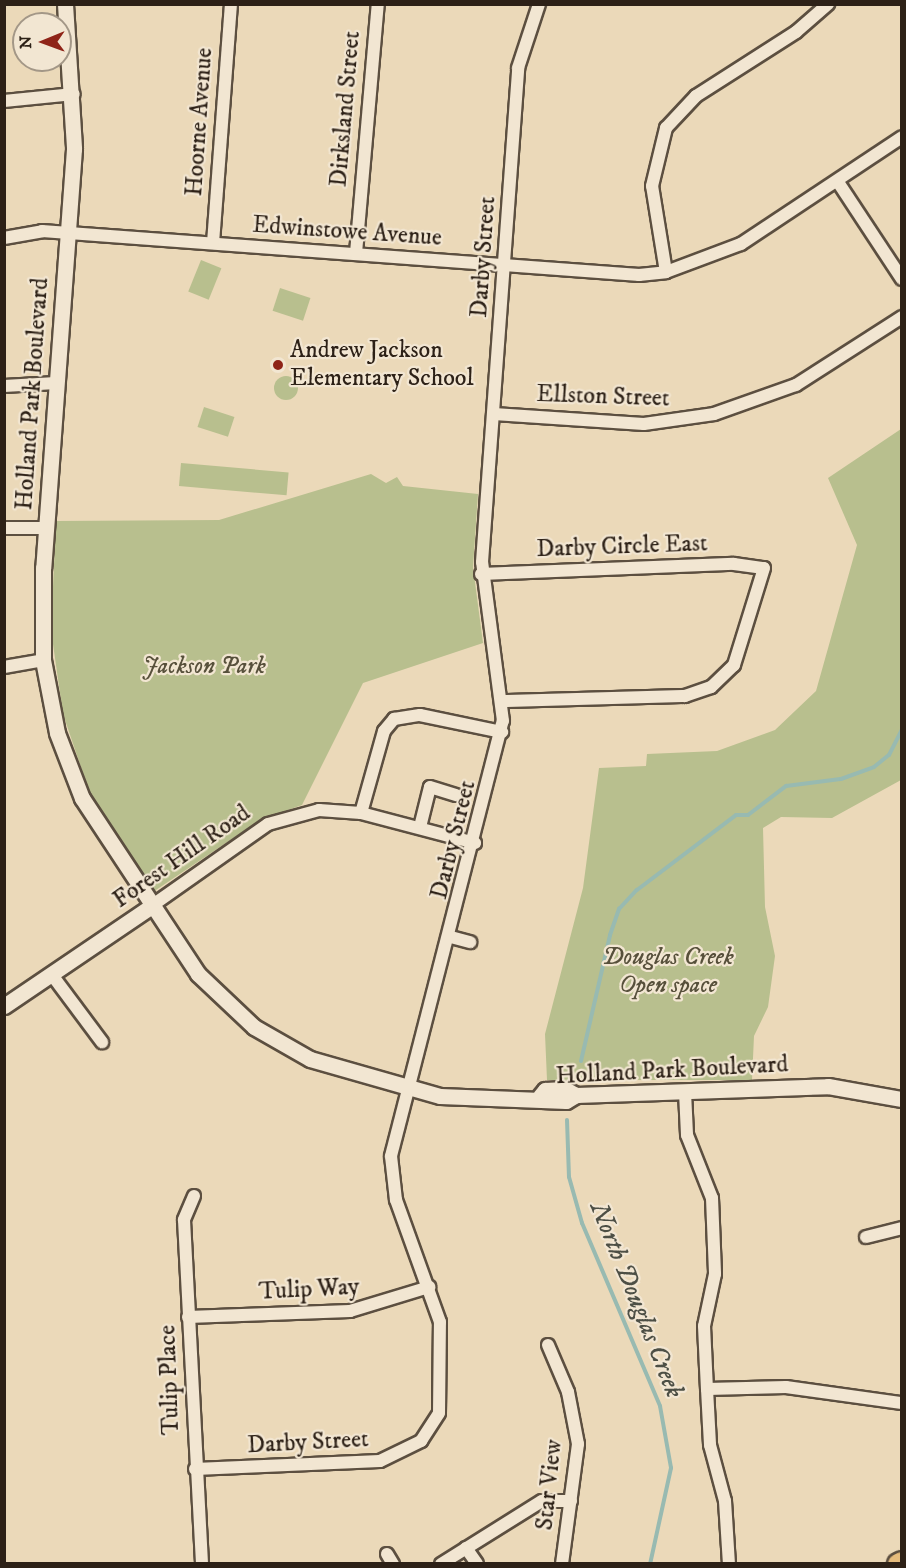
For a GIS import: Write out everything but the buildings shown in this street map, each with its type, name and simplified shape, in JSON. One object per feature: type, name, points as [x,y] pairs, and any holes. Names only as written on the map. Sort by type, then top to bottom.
[{"type":"street","name":"Holland Park Boulevard","points":[[65,4],[74,94],[68,233],[46,528],[43,660],[57,733],[82,798],[150,907],[198,974],[254,1027],[310,1059],[410,1089],[459,1098],[540,1096],[566,1101],[576,1095],[828,1086],[902,1099]]},
{"type":"street","name":"Hoorne Avenue","points":[[213,243],[231,4]]},
{"type":"street","name":"Dirksland Street","points":[[356,254],[378,4]]},
{"type":"street","name":"Darby Street","points":[[195,1469],[363,1465],[407,1451],[432,1427],[442,1399],[440,1322],[391,1177],[410,1089],[502,732],[504,701],[481,574],[518,68],[539,4]]},
{"type":"street","points":[[666,272],[652,186],[666,128],[696,96],[796,32],[828,4]]},
{"type":"street","points":[[4,101],[74,94]]},
{"type":"street","name":"Edwinstowe Avenue","points":[[4,238],[42,231],[505,265],[666,272],[741,244],[838,182],[902,137]]},
{"type":"street","points":[[838,182],[902,279]]},
{"type":"street","name":"Ellston Street","points":[[494,414],[644,424],[714,414],[796,385],[902,317]]},
{"type":"street","points":[[4,386],[56,383]]},
{"type":"street","points":[[4,528],[46,528]]},
{"type":"street","name":"Darby Circle East","points":[[481,574],[734,564],[764,568],[734,664],[711,687],[685,696],[504,701]]},
{"type":"street","points":[[4,667],[43,660]]},
{"type":"street","points":[[361,813],[384,731],[394,719],[420,715],[502,732]]},
{"type":"street","points":[[420,827],[430,788],[456,795]]},
{"type":"street","name":"Forest Hill Road","points":[[4,1006],[268,824],[319,810],[361,813],[475,843]]},
{"type":"street","points":[[451,937],[470,942]]},
{"type":"street","points":[[52,975],[102,1042]]},
{"type":"street","points":[[685,1092],[687,1136],[712,1198],[715,1274],[704,1326],[710,1445],[725,1501],[729,1563]]},
{"type":"street","name":"Tulip Place","points":[[194,1196],[184,1220],[195,1469],[202,1563]]},
{"type":"street","points":[[866,1236],[902,1228]]},
{"type":"street","name":"Tulip Way","points":[[188,1317],[350,1311],[429,1287]]},
{"type":"street","name":"Star View","points":[[548,1345],[574,1414],[578,1444],[562,1563]]},
{"type":"street","points":[[707,1389],[778,1387],[902,1403]]},
{"type":"street","points":[[441,1563],[542,1501],[571,1501]]},
{"type":"street","points":[[466,1548],[477,1563]]},
{"type":"green space","points":[[201,260],[221,268],[209,300],[188,292]]},
{"type":"green space","points":[[280,288],[310,298],[303,321],[273,311]]},
{"type":"green space","points":[[286,376],[294,380],[298,388],[294,396],[286,400],[278,396],[274,388],[278,380]]},
{"type":"green space","points":[[204,407],[234,417],[228,437],[198,427]]},
{"type":"green space","name":"Douglas Creek Open space","points":[[901,429],[901,780],[832,818],[781,817],[763,828],[765,907],[775,956],[768,1007],[754,1036],[752,1080],[547,1080],[545,1034],[583,888],[599,768],[646,766],[647,754],[717,751],[775,730],[816,691],[857,545],[828,478]]},
{"type":"green space","points":[[181,463],[289,472],[287,495],[179,486]]},
{"type":"green space","name":"Jackson Park","points":[[371,474],[386,483],[397,477],[403,486],[478,494],[473,567],[483,643],[363,683],[302,805],[260,820],[153,892],[89,791],[63,714],[51,630],[56,521],[219,520]]},
{"type":"waterway","name":"North Douglas Creek","points":[[902,631],[902,689]]},
{"type":"waterway","name":"North Douglas Creek","points":[[581,1061],[610,935],[619,909],[637,890],[736,815],[748,815],[786,786],[841,779],[874,767],[889,755],[902,729]]},
{"type":"waterway","name":"North Douglas Creek","points":[[567,1120],[569,1177],[582,1223],[660,1406],[671,1468],[650,1564]]},
{"type":"place","name":"Andrew Jackson Elementary School","points":[[278,365]]}]
